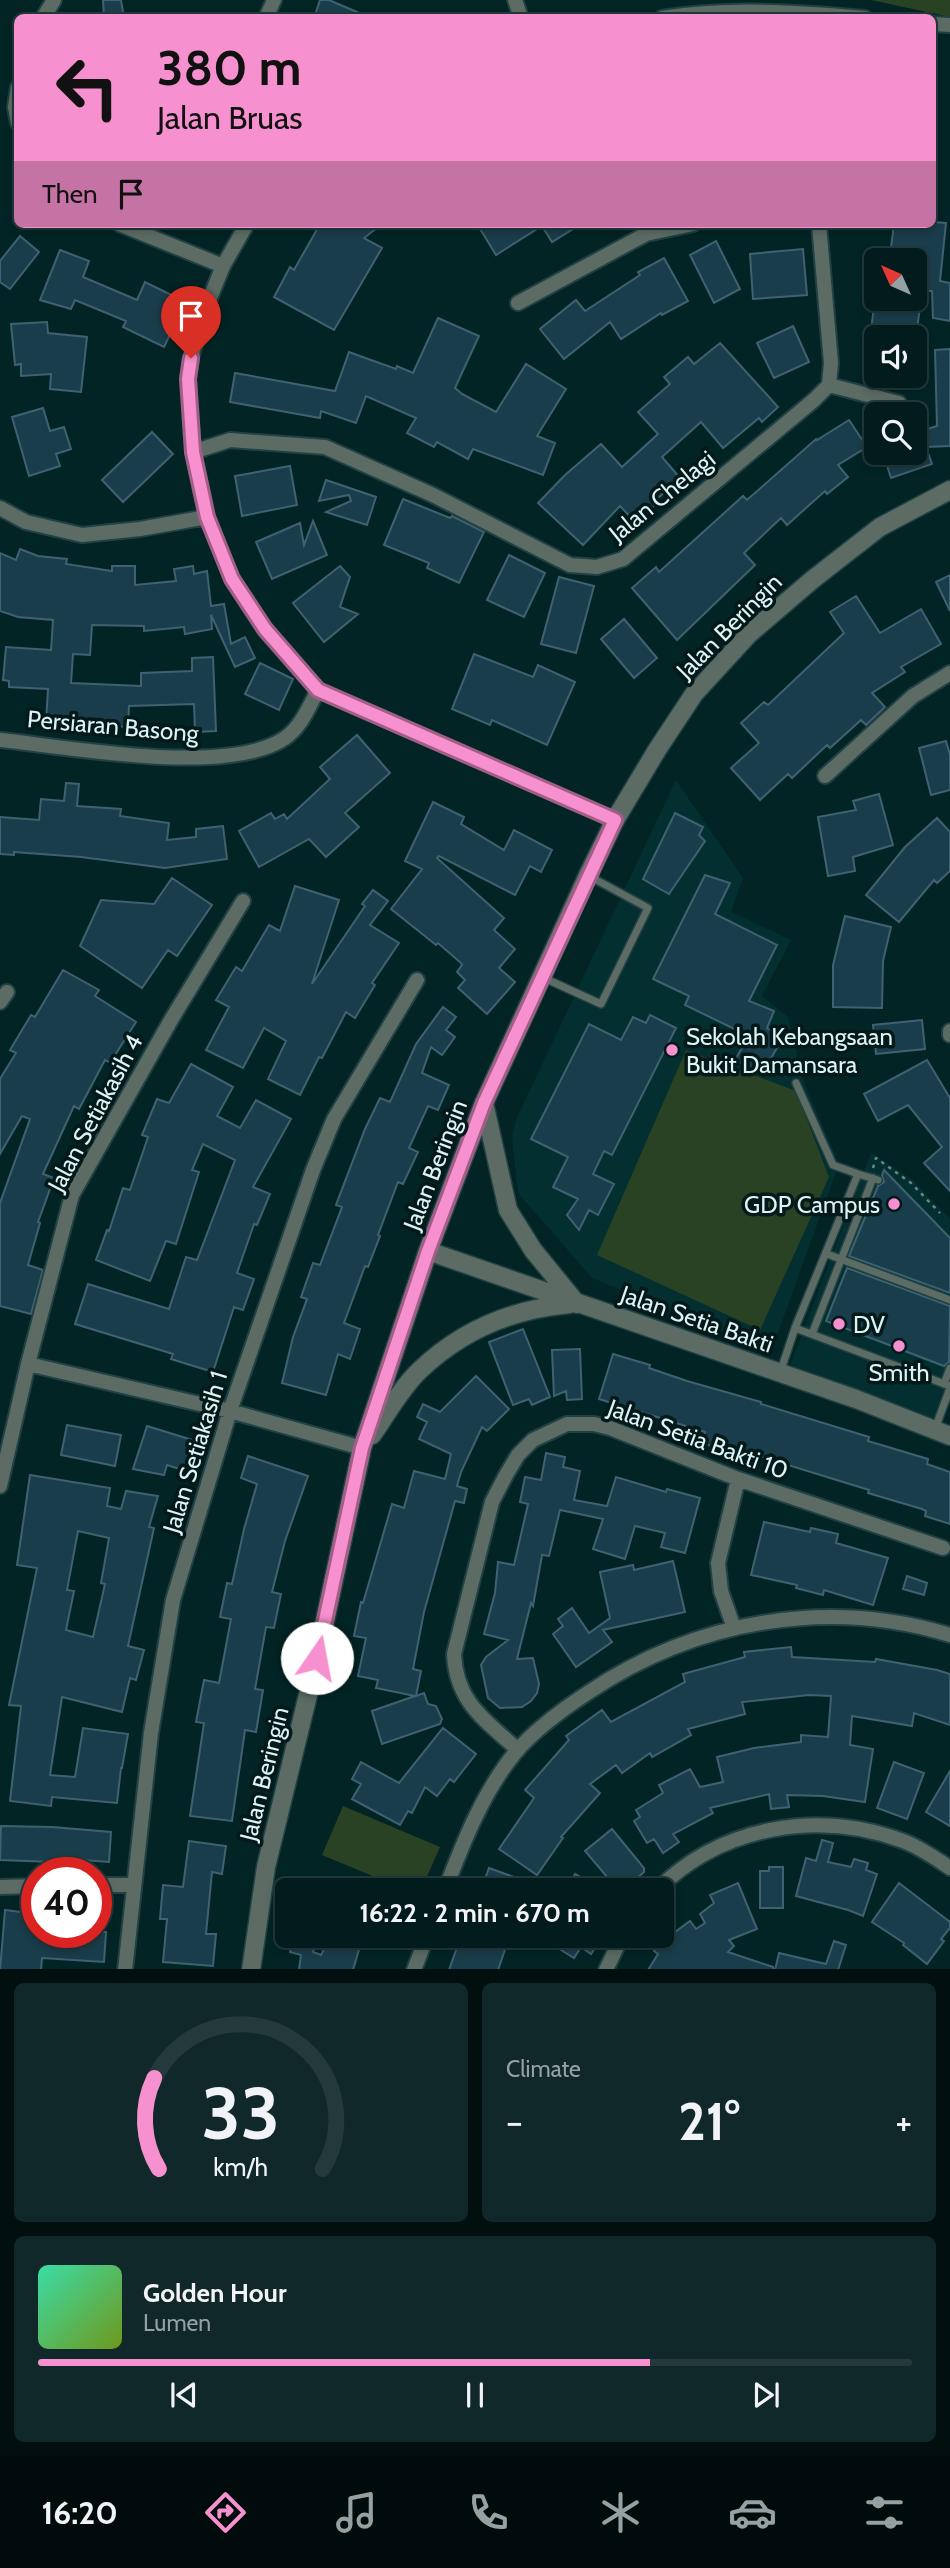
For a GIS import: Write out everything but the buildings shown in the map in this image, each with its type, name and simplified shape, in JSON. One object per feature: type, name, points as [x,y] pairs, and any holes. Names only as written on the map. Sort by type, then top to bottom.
[{"type":"street","points":[[685,14],[769,14]]},
{"type":"street","points":[[129,228],[223,266]]},
{"type":"street","points":[[245,228],[223,266],[191,358],[188,379],[193,452],[207,517],[232,579],[265,629],[318,690],[615,820]]},
{"type":"street","points":[[518,303],[646,234],[674,228]]},
{"type":"street","points":[[819,228],[831,363],[829,385],[895,402]]},
{"type":"street","name":"Jalan Chelagi","points":[[193,452],[230,440],[325,447],[433,495],[570,565],[597,567],[623,559],[829,385]]},
{"type":"street","name":"Jalan Beringin","points":[[251,1969],[266,1867],[317,1658],[362,1448],[428,1251],[484,1103],[589,875],[615,820],[694,694],[749,634],[880,527],[950,490]]},
{"type":"street","points":[[0,509],[26,522],[82,535],[140,529],[207,517]]},
{"type":"street","points":[[825,776],[913,696],[950,673]]},
{"type":"street","name":"Persiaran Basong","points":[[0,740],[165,758],[223,757],[263,750],[287,737],[302,720],[318,690]]},
{"type":"street","name":"Jalan Setiakasih 4","points":[[0,1486],[28,1364],[72,1195],[170,1020],[243,901]]},
{"type":"street","name":"Jalan Setiakasih 1","points":[[125,1969],[151,1733],[173,1600],[230,1411],[313,1170],[334,1119],[379,1040],[417,981]]},
{"type":"street","points":[[484,1103],[508,1210],[533,1250],[577,1304]]},
{"type":"street","name":"Jalan Setia Bakti","points":[[428,1251],[943,1433]]},
{"type":"street","points":[[28,1364],[230,1411],[362,1448],[418,1371],[456,1341],[493,1320],[540,1307],[577,1304]]},
{"type":"street","name":"Jalan Setia Bakti 10","points":[[518,1750],[473,1708],[462,1692],[455,1671],[454,1654],[492,1502],[519,1455],[533,1440],[550,1430],[566,1424],[594,1424],[738,1479],[943,1548]]},
{"type":"street","points":[[734,1628],[721,1591],[718,1563],[738,1479]]},
{"type":"street","points":[[450,1878],[484,1800],[518,1750],[565,1708],[608,1679],[643,1660],[686,1642],[734,1628],[784,1619],[835,1616],[886,1620],[950,1635]]},
{"type":"street","points":[[672,1878],[699,1857],[736,1839],[774,1828],[804,1824],[866,1829],[906,1842],[950,1868]]},
{"type":"street","points":[[112,1885],[133,1885]]},
{"type":"street","points":[[0,1887],[21,1886]]},
{"type":"street","points":[[414,1969],[422,1948]]},
{"type":"street","points":[[606,1969],[616,1948]]},
{"type":"lane","points":[[542,977],[601,1004],[648,908],[589,875]]},
{"type":"lane","points":[[796,1083],[833,1165],[858,1174],[874,1176],[812,1334]]},
{"type":"lane","points":[[779,1373],[858,1174]]},
{"type":"lane","points":[[827,1254],[950,1300]]},
{"type":"lane","points":[[795,1328],[948,1386]]},
{"type":"lane","points":[[943,1433],[950,1368]]},
{"type":"path","points":[[874,1176],[876,1158],[911,1183],[940,1213]]},
{"type":"shaded area","name":"Sekolah Kebangsaan Bukit Damansara","points":[[676,780],[743,878],[731,912],[791,940],[762,996],[788,1017],[804,1082],[839,1164],[771,1352],[592,1278],[518,1193],[512,1137],[516,1120]]},
{"type":"shaded area","points":[[871,1153],[913,1180],[950,1219],[950,1402],[940,1424],[789,1368]]},
{"type":"green space","points":[[871,0],[950,0],[950,17]]},
{"type":"green space","points":[[686,1050],[796,1091],[829,1177],[760,1330],[597,1255]]},
{"type":"green space","points":[[343,1806],[440,1847],[426,1878],[377,1878],[322,1855]]},
{"type":"place","name":"Sekolah Kebangsaan Bukit Damansara","points":[[672,1050]]},
{"type":"place","name":"GDP Campus","points":[[894,1204]]},
{"type":"place","name":"DV","points":[[839,1324]]},
{"type":"place","name":"Smith","points":[[899,1346]]},
{"type":"route","points":[[191,358],[188,379],[193,452],[207,517],[232,579],[265,629],[318,690],[615,820],[484,1103],[428,1251],[362,1448],[317,1658]]}]
